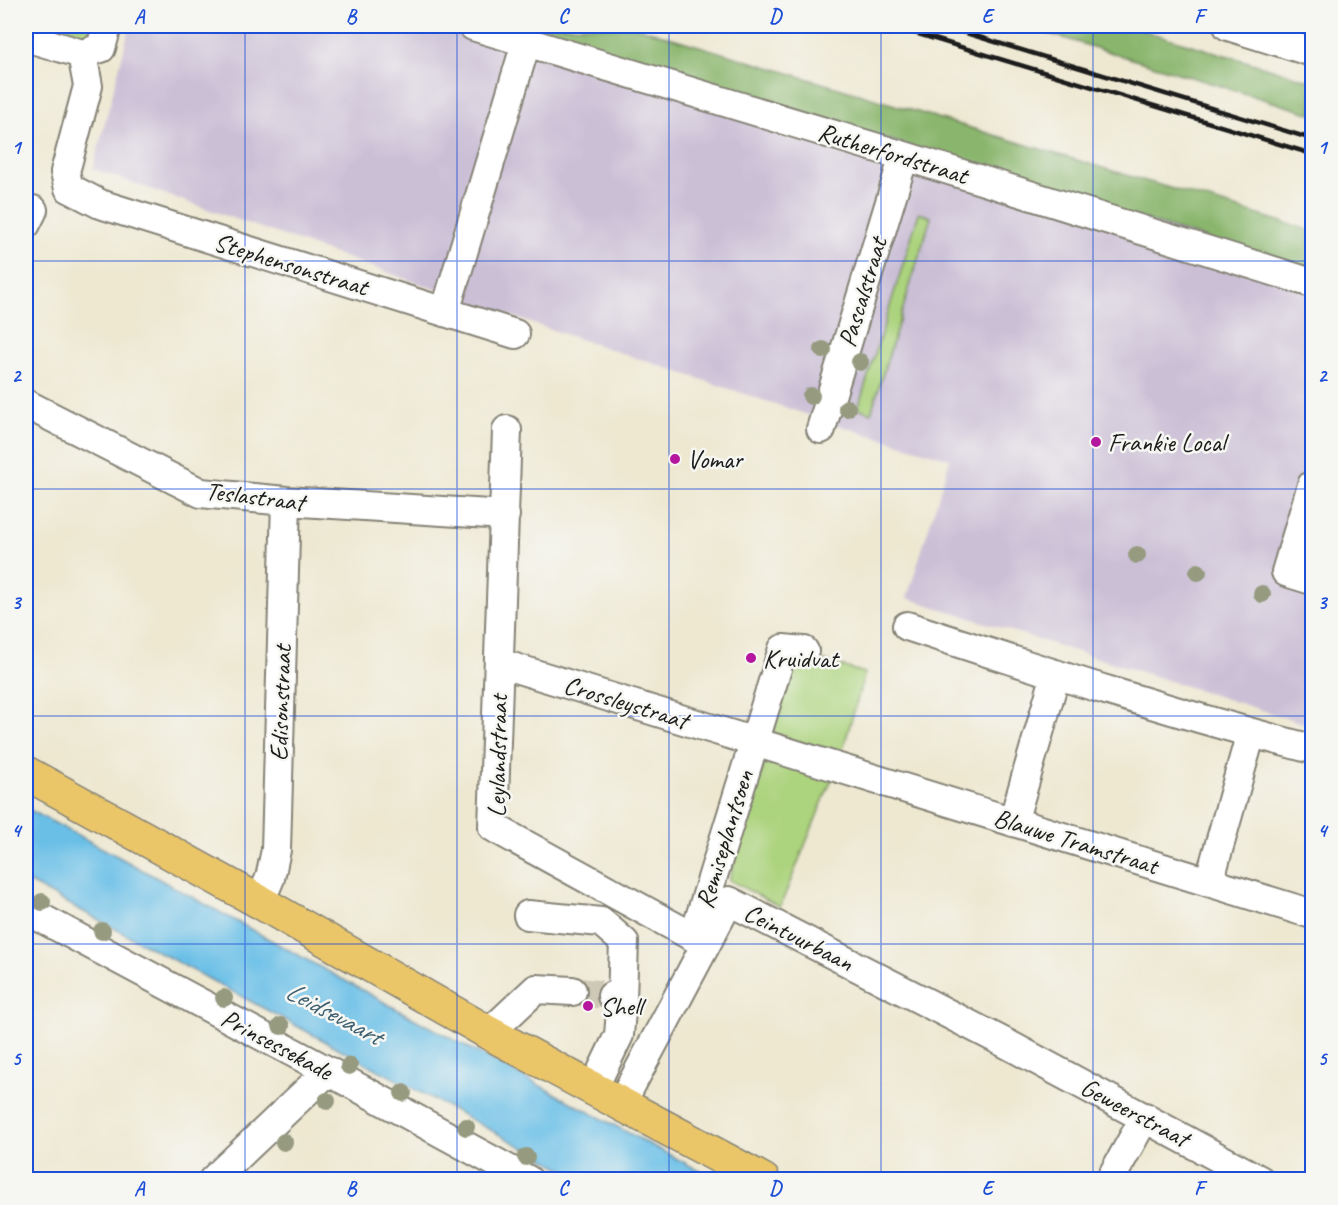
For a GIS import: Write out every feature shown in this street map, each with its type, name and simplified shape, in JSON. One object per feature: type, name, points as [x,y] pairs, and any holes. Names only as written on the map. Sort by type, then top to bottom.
[{"type":"main road","points":[[26,773],[260,902],[489,1033],[763,1179]]},
{"type":"street","points":[[26,37],[82,54],[101,48],[107,26]]},
{"type":"street","name":"Rutherfordstraat","points":[[473,26],[904,156],[1312,283]]},
{"type":"street","points":[[1228,26],[1312,52]]},
{"type":"street","points":[[445,312],[526,43]]},
{"type":"street","name":"Stephensonstraat","points":[[82,54],[88,86],[65,172],[69,188],[100,204],[515,334]]},
{"type":"street","name":"Pascalstraat","points":[[821,429],[904,156]]},
{"type":"street","name":"Teslastraat","points":[[26,404],[201,493],[286,501],[505,515]]},
{"type":"street","name":"Leylandstraat","points":[[507,430],[492,827],[700,940]]},
{"type":"street","points":[[1299,576],[1312,485]]},
{"type":"street","name":"Edisonstraat","points":[[260,902],[270,878],[276,849],[286,501]]},
{"type":"street","points":[[907,626],[1056,674],[1312,749]]},
{"type":"street","name":"Remiseplantsoen","points":[[700,940],[754,741],[783,650],[804,651]]},
{"type":"street","name":"Crossleystraat","points":[[499,663],[754,741]]},
{"type":"street","points":[[1013,822],[1056,674]]},
{"type":"street","points":[[1209,882],[1251,733]]},
{"type":"street","name":"Remiseplantsoen","points":[[754,741],[840,768]]},
{"type":"street","name":"Blauwe Tramstraat","points":[[840,768],[1312,914]]},
{"type":"street","name":"Ceintuurbaan","points":[[607,1096],[700,940],[729,901],[1009,1045]]},
{"type":"street","name":"Prinsessekade","points":[[26,910],[528,1179]]},
{"type":"street","points":[[528,915],[601,922],[624,942],[617,997],[619,1035],[607,1096]]},
{"type":"street","points":[[489,1033],[536,989],[572,991]]},
{"type":"street","name":"Geweerstraat","points":[[1009,1045],[1260,1179]]},
{"type":"street","points":[[213,1179],[328,1071]]},
{"type":"street","points":[[1110,1179],[1145,1117]]},
{"type":"shaded area","points":[[130,26],[591,26],[1312,238],[1312,726],[907,598],[950,459],[847,428],[534,324],[93,169]]},
{"type":"green space","points":[[34,26],[91,26],[87,42]]},
{"type":"green space","points":[[526,26],[633,26],[1312,231],[1312,272]]},
{"type":"green space","points":[[1024,26],[1128,26],[1312,81],[1312,114]]},
{"type":"green space","points":[[919,213],[931,217],[871,413],[858,408]]},
{"type":"green space","points":[[797,653],[865,673],[841,756],[772,735]]},
{"type":"green space","points":[[766,758],[833,776],[780,907],[729,880]]},
{"type":"water","name":"Leidsevaart","points":[[26,808],[715,1179],[582,1179],[26,881]]},
{"type":"tunnel","points":[[572,991],[612,996]]},
{"type":"railway","points":[[892,26],[1312,154]]},
{"type":"railway","points":[[943,26],[1312,139]]},
{"type":"place","name":"Frankie Local","points":[[1096,442]]},
{"type":"place","name":"Vomar","points":[[675,459]]},
{"type":"place","name":"Kruidvat","points":[[751,658]]},
{"type":"place","name":"Shell","points":[[588,1006]]}]
